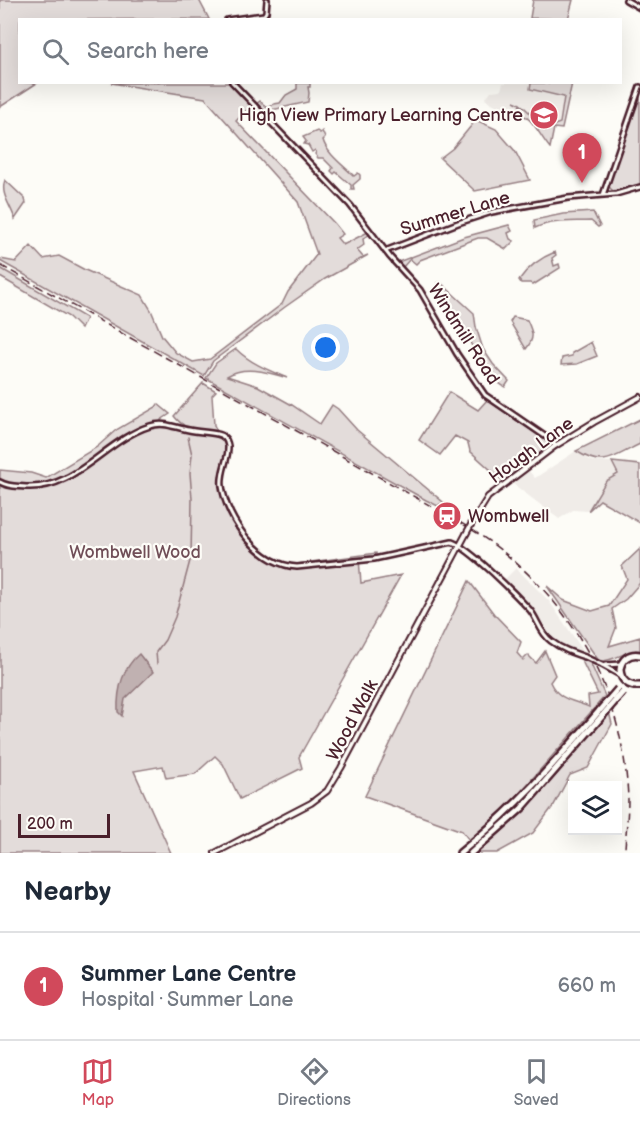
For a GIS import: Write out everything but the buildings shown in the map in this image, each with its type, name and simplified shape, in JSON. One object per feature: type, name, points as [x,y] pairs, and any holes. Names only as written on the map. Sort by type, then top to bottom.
[{"type":"highway","points":[[460,853],[514,806],[544,776],[620,690],[621,664],[628,656],[640,655]]},
{"type":"highway","points":[[622,678],[628,684],[638,686]]},
{"type":"highway","points":[[620,690],[638,686]]},
{"type":"highway","points":[[471,853],[522,808],[601,712]]},
{"type":"main road","name":"Hough Lane","points":[[460,547],[488,497],[555,446],[640,397]]},
{"type":"main road","name":"Wood Walk","points":[[215,853],[311,803],[327,791],[460,547]]},
{"type":"street","points":[[242,18],[264,15],[267,12],[267,0]]},
{"type":"street","points":[[626,0],[640,8]]},
{"type":"street","name":"Windmill Road","points":[[234,84],[350,205],[424,295],[456,354],[485,395],[552,441],[555,446]]},
{"type":"street","points":[[603,195],[640,87]]},
{"type":"street","name":"Summer Lane","points":[[386,250],[492,212],[554,200],[616,194],[640,187]]},
{"type":"street","points":[[0,482],[8,486],[33,488],[54,485],[134,433],[151,425],[171,424],[186,430],[219,434],[225,438],[228,450],[222,484],[233,518],[248,541],[274,560],[288,567],[374,559],[452,542],[480,562],[532,612],[540,630],[549,640],[559,647],[615,671],[622,678]]},
{"type":"street","points":[[603,665],[621,664]]},
{"type":"shaded area","name":"High View Primary Learning Centre","points":[[503,84],[572,84],[562,129],[554,128],[550,148],[528,118],[513,111],[512,115],[485,99],[491,91],[501,90]]},
{"type":"shaded area","points":[[576,451],[591,461],[612,462],[618,474],[606,481],[588,511],[573,510],[559,519],[512,483],[528,470],[535,478]]},
{"type":"shaded area","points":[[516,568],[549,601],[586,655],[558,642],[544,628],[532,608],[504,580]]},
{"type":"shaded area","points":[[139,654],[153,672],[125,699],[122,716],[118,712],[120,687],[128,666]]},
{"type":"green space","points":[[0,0],[199,0],[208,18],[18,18],[18,84],[35,84],[0,107]]},
{"type":"green space","points":[[533,0],[573,0],[568,18],[530,18]]},
{"type":"green space","points":[[117,84],[230,84],[251,106],[236,121],[335,224],[343,234],[337,238],[343,245],[368,232],[370,234],[363,239],[364,245],[357,250],[363,257],[368,255],[325,279],[285,307],[213,361],[204,376],[0,259],[16,262],[31,246],[43,259],[59,256],[142,295],[162,336],[176,353],[193,362],[210,359],[282,304],[288,292],[317,254],[298,202],[205,98]]},
{"type":"green space","points":[[297,84],[310,84],[308,102],[263,112],[256,104],[260,101],[267,108],[280,103],[286,95],[297,89]]},
{"type":"green space","points":[[531,84],[572,84],[562,129],[554,128],[550,148],[526,116],[513,111],[515,108],[518,111],[520,104],[538,120],[539,126],[546,131],[544,129],[560,123],[564,97],[530,89]]},
{"type":"green space","points":[[640,95],[640,184],[613,191],[608,186]]},
{"type":"green space","points":[[476,120],[496,129],[515,151],[530,180],[475,191],[440,158],[453,148]]},
{"type":"green space","points":[[317,131],[320,133],[322,131],[325,145],[336,159],[354,176],[358,173],[360,175],[360,179],[353,185],[354,189],[351,189],[351,185],[336,172],[334,174],[331,171],[333,168],[323,158],[318,158],[315,150],[312,152],[308,145],[304,144],[306,141],[303,137]]},
{"type":"green space","points":[[5,180],[25,199],[26,203],[15,219],[5,195]]},
{"type":"green space","points":[[593,212],[600,226],[598,227],[591,221],[555,223],[535,228],[534,220],[563,214]]},
{"type":"green space","points":[[509,225],[512,231],[508,233],[510,239],[514,241],[506,249],[487,238],[478,238],[420,260],[416,264],[410,259],[403,267],[398,262],[464,237]]},
{"type":"green space","points":[[555,252],[556,255],[552,258],[554,266],[559,264],[560,268],[533,285],[521,283],[519,280],[530,267]]},
{"type":"green space","points":[[0,268],[86,318],[81,329],[69,317],[0,277]]},
{"type":"green space","points":[[440,282],[474,313],[483,349],[509,381],[505,387],[496,380],[477,355],[438,283]]},
{"type":"green space","points":[[513,317],[527,320],[532,332],[531,342],[526,349],[510,322]]},
{"type":"green space","points":[[591,342],[597,356],[577,364],[561,365],[562,358],[572,356],[572,353]]},
{"type":"green space","points":[[236,349],[253,362],[287,378],[249,370],[227,376],[258,386],[320,424],[332,405],[357,430],[450,510],[426,500],[206,378],[216,363]]},
{"type":"green space","points":[[203,383],[216,391],[212,395],[214,425],[217,431],[188,427],[174,416]]},
{"type":"green space","points":[[449,392],[478,410],[487,400],[548,442],[549,446],[503,481],[470,451],[468,443],[455,436],[440,455],[419,440]]},
{"type":"green space","name":"Wombwell Wood","points":[[158,404],[170,414],[161,420],[163,424],[210,433],[223,439],[227,449],[220,472],[223,496],[238,531],[246,543],[275,564],[289,565],[376,553],[376,557],[359,559],[361,583],[401,575],[299,757],[302,768],[240,799],[223,764],[215,756],[195,774],[166,778],[163,766],[134,771],[171,853],[0,853],[0,470],[31,473],[46,478],[97,447],[116,430]]},
{"type":"green space","points":[[640,419],[640,444],[623,453],[601,460],[576,451]]},
{"type":"green space","points":[[612,462],[640,465],[640,523],[600,500],[588,511],[606,481],[618,474]]},
{"type":"green space","points":[[640,549],[640,583],[626,599],[612,609],[616,628],[609,646],[640,637],[640,650],[610,660],[599,661],[547,586],[563,600],[592,611],[609,606],[627,579],[622,566]]},
{"type":"green space","points":[[469,581],[494,614],[521,642],[517,653],[523,660],[528,655],[536,663],[545,651],[555,675],[550,682],[557,693],[566,699],[589,707],[588,696],[598,694],[581,659],[590,662],[605,696],[510,804],[469,840],[462,831],[365,796]]},
{"type":"green space","points":[[609,712],[612,724],[588,768],[570,775],[554,805],[533,833],[497,853],[476,853],[530,804]]},
{"type":"waterway","points":[[157,664],[156,652],[165,640],[175,617],[191,557],[190,473],[192,455],[188,437]]},
{"type":"railway","points":[[0,265],[456,520],[493,544],[526,572],[579,636],[599,673],[614,713],[623,754],[628,798],[625,848]]},
{"type":"place","name":"High View Primary Learning Centre","points":[[544,115]]},
{"type":"place","name":"Summer Lane Centre","points":[[582,183]]},
{"type":"place","name":"Wombwell","points":[[447,516]]}]
